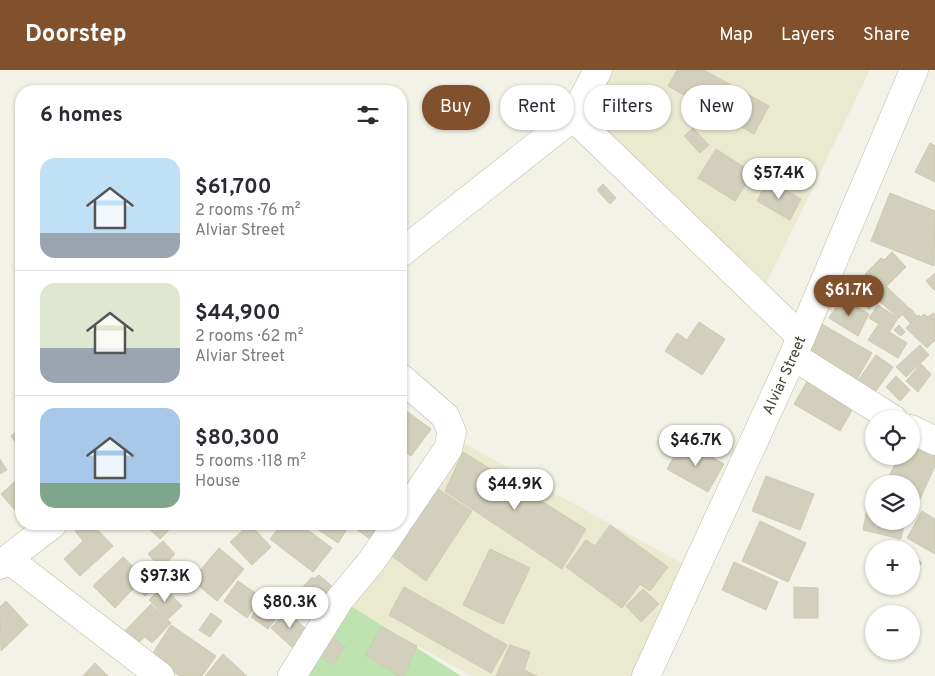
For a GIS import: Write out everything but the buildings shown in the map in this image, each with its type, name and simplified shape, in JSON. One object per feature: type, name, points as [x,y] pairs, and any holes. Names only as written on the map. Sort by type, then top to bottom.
[{"type":"street","points":[[598,70],[574,117],[797,346],[881,410]]},
{"type":"street","name":"Alviar Street","points":[[646,676],[797,346],[914,70]]},
{"type":"street","points":[[407,248],[557,130]]},
{"type":"street","points":[[407,383],[445,416],[452,432],[448,449],[407,509]]},
{"type":"street","points":[[920,434],[935,441]]},
{"type":"street","points":[[46,530],[4,562],[160,676]]},
{"type":"street","points":[[292,676],[340,599],[371,562],[393,530]]},
{"type":"shaded area","points":[[610,70],[870,70],[765,286],[606,130],[671,130],[671,85],[605,85]]},
{"type":"shaded area","points":[[456,439],[685,565],[635,676],[472,676],[352,610],[401,530],[407,530],[407,520]]},
{"type":"green space","points":[[340,599],[461,676],[292,676]]}]
